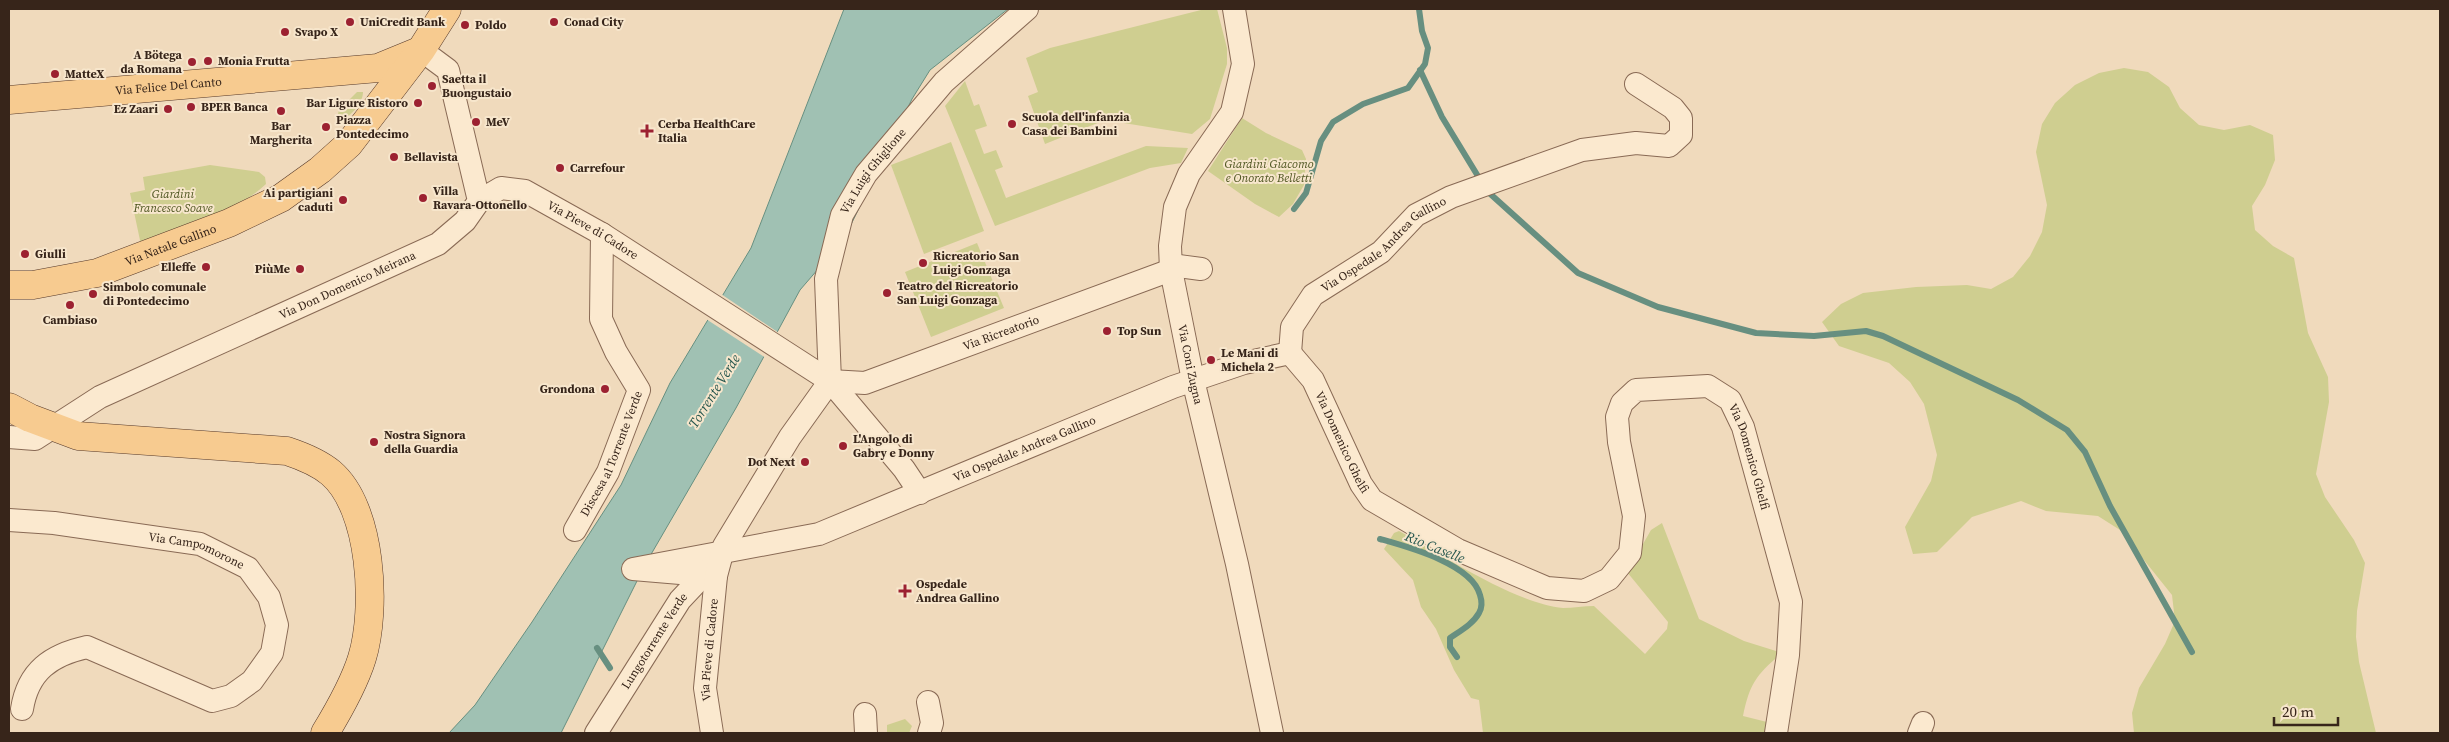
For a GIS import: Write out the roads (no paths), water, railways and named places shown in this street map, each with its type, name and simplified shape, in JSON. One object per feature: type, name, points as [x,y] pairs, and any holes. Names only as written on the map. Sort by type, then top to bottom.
[{"type":"main road","points":[[421,50],[447,9]]},
{"type":"main road","name":"Via Felice Del Canto","points":[[9,100],[378,68],[398,62],[421,50]]},
{"type":"main road","name":"Via Natale Gallino","points":[[9,285],[34,285],[97,273],[255,212],[281,198],[320,170],[349,144],[421,50]]},
{"type":"main road","points":[[10,410],[78,436],[287,450],[306,457],[331,474],[351,498],[359,518],[366,550],[370,606],[362,657],[337,714],[325,733]]},
{"type":"street","name":"Via Luigi Ghiglione","points":[[822,373],[826,279],[842,215],[866,174],[944,82],[1026,9]]},
{"type":"street","name":"Via Coni Zugna","points":[[1234,9],[1243,64],[1232,112],[1189,174],[1175,207],[1170,246],[1171,268],[1193,380],[1237,564],[1272,733]]},
{"type":"street","points":[[421,50],[448,70],[479,201]]},
{"type":"street","name":"Via Ospedale Andrea Gallino","points":[[718,564],[633,569],[820,534],[1193,380],[1244,363],[1290,353],[1292,327],[1313,295],[1380,252],[1416,215],[1451,197],[1582,150],[1636,143],[1669,146],[1681,135],[1681,118],[1673,108],[1636,84]]},
{"type":"street","name":"Via Pieve di Cadore","points":[[479,201],[501,188],[525,191],[602,234],[822,373],[790,437],[724,546],[718,564],[704,688],[712,733]]},
{"type":"street","name":"Via Don Domenico Meirana","points":[[54,426],[100,397],[438,244],[465,221],[479,201]]},
{"type":"street","name":"Discesa al Torrente Verde","points":[[575,530],[608,472],[639,390],[616,352],[601,319],[602,234]]},
{"type":"street","points":[[1171,268],[1201,269]]},
{"type":"street","name":"Via Ricreatorio","points":[[822,373],[865,383],[1171,268]]},
{"type":"street","name":"Via Domenico Ghelfi","points":[[1290,353],[1313,380],[1361,484],[1372,500],[1458,550],[1546,588],[1584,590],[1609,579],[1630,553],[1634,516],[1619,442],[1617,418],[1622,403],[1636,390],[1708,386],[1730,400],[1743,426],[1791,602],[1788,655],[1776,733]]},
{"type":"street","points":[[822,373],[904,469],[920,493]]},
{"type":"street","points":[[9,437],[35,439],[54,426]]},
{"type":"street","name":"Via Campomorone","points":[[9,520],[54,523],[200,544],[248,568],[269,597],[277,625],[272,654],[252,681],[231,696],[212,701],[86,647],[69,651],[50,661],[32,678],[24,692],[22,709]]},
{"type":"street","name":"Lungotorrente Verde","points":[[596,733],[680,600],[718,564]]},
{"type":"street","points":[[928,702],[932,723],[929,733]]},
{"type":"water","name":"Torrente Verde","points":[[844,9],[1008,9],[930,70],[912,99],[844,239],[800,290],[736,408],[646,563],[561,733],[449,733],[475,705],[532,622],[621,485],[670,383],[751,248]]},
{"type":"waterway","name":"Rio Caselle","points":[[1294,209],[1306,193],[1321,141],[1333,122],[1363,104],[1408,88],[1425,64],[1428,48],[1422,31],[1419,9]]},
{"type":"waterway","points":[[1420,70],[1442,117],[1487,191],[1578,273],[1658,307],[1756,333],[1814,336],[1866,331],[1883,336],[2018,400],[2067,430],[2085,452],[2110,506],[2192,652]]},
{"type":"waterway","name":"Rio Caselle","points":[[1380,539],[1438,558],[1465,574],[1475,584],[1481,597],[1481,609],[1470,624],[1450,638],[1450,647],[1457,657]]},
{"type":"waterway","points":[[597,648],[610,668]]},
{"type":"place","name":"UniCredit Bank","points":[[350,22]]},
{"type":"place","name":"Conad City","points":[[554,22]]},
{"type":"place","name":"Poldo","points":[[465,25]]},
{"type":"place","name":"Svapo X","points":[[285,32]]},
{"type":"place","name":"Monia Frutta","points":[[208,61]]},
{"type":"place","name":"A Bötega da Romana","points":[[192,62]]},
{"type":"place","name":"MatteX","points":[[55,74]]},
{"type":"place","name":"Saetta il Buongustaio","points":[[432,86]]},
{"type":"place","name":"Bar Ligure Ristoro","points":[[418,103]]},
{"type":"place","name":"BPER Banca","points":[[191,107]]},
{"type":"place","name":"Ez Zaari","points":[[168,109]]},
{"type":"place","name":"Bar Margherita","points":[[281,111]]},
{"type":"place","name":"MeV","points":[[476,122]]},
{"type":"place","name":"Scuola dell'infanzia Casa dei Bambini","points":[[1012,124]]},
{"type":"place","name":"Piazza Pontedecimo","points":[[326,127]]},
{"type":"place","name":"Cerba HealthCare Italia","points":[[647,131]]},
{"type":"place","name":"Bellavista","points":[[394,157]]},
{"type":"place","name":"Carrefour","points":[[560,168]]},
{"type":"place","name":"Villa Ravara-Ottonello","points":[[423,198]]},
{"type":"place","name":"Ai partigiani caduti","points":[[343,200]]},
{"type":"place","name":"Giulli","points":[[25,254]]},
{"type":"place","name":"Ricreatorio San Luigi Gonzaga","points":[[923,263]]},
{"type":"place","name":"Elleffe","points":[[206,267]]},
{"type":"place","name":"PiùMe","points":[[300,269]]},
{"type":"place","name":"Teatro del Ricreatorio San Luigi Gonzaga","points":[[887,293]]},
{"type":"place","name":"Simbolo comunale di Pontedecimo","points":[[93,294]]},
{"type":"place","name":"Cambiaso","points":[[70,305]]},
{"type":"place","name":"Top Sun","points":[[1107,331]]},
{"type":"place","name":"Le Mani di Michela 2","points":[[1211,360]]},
{"type":"place","name":"Grondona","points":[[605,389]]},
{"type":"place","name":"Nostra Signora della Guardia","points":[[374,442]]},
{"type":"place","name":"L'Angolo di Gabry e Donny","points":[[843,446]]},
{"type":"place","name":"Dot Next","points":[[805,462]]},
{"type":"place","name":"Ospedale Andrea Gallino","points":[[905,591]]},
{"type":"park label","name":"Giardini Giacomo e Onorato Belletti","points":[[1269,171]]},
{"type":"park label","name":"Giardini Francesco Soave","points":[[173,201]]}]
